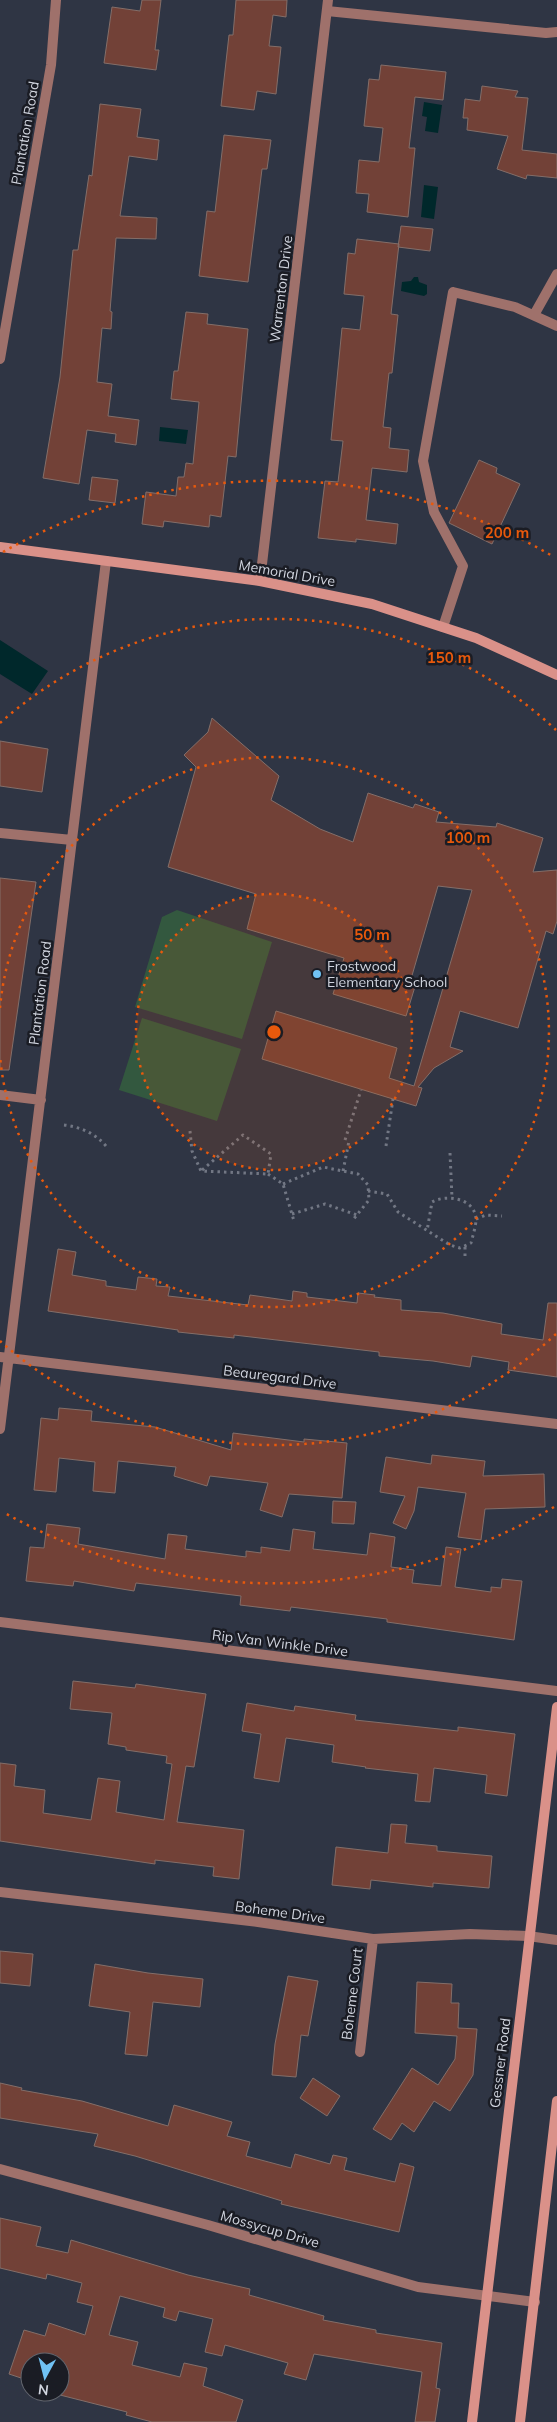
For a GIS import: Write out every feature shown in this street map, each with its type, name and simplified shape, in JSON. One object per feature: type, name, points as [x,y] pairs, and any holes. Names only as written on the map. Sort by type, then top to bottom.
[{"type":"main road","name":"Memorial Drive","points":[[0,547],[260,581],[372,604],[476,638],[557,675]]},
{"type":"main road","name":"Gessner Road","points":[[472,2422],[528,1936],[557,1707]]},
{"type":"main road","points":[[520,2422],[557,2101]]},
{"type":"street","name":"Plantation Road","points":[[0,359],[50,64],[56,0]]},
{"type":"street","name":"Warrenton Drive","points":[[260,581],[328,0]]},
{"type":"street","points":[[327,11],[546,33],[557,32]]},
{"type":"street","points":[[534,316],[557,274]]},
{"type":"street","points":[[443,627],[463,566],[434,512],[423,461],[453,292],[515,307],[557,326]]},
{"type":"street","name":"Plantation Road","points":[[0,1429],[4,1357],[41,1100],[106,561]]},
{"type":"street","points":[[0,833],[72,840]]},
{"type":"street","points":[[0,1095],[41,1100]]},
{"type":"street","name":"Beauregard Drive","points":[[4,1357],[557,1424]]},
{"type":"street","name":"Rip Van Winkle Drive","points":[[0,1622],[557,1691]]},
{"type":"street","name":"Boheme Drive","points":[[0,1892],[258,1922],[373,1939],[470,1934],[528,1936],[557,1940]]},
{"type":"street","name":"Boheme Court","points":[[360,2052],[373,1939]]},
{"type":"street","name":"Mossycup Drive","points":[[0,2169],[208,2225],[418,2287],[535,2302]]},
{"type":"path","points":[[343,1171],[347,1141],[361,1090]]},
{"type":"path","points":[[386,1146],[393,1099]]},
{"type":"path","points":[[64,1125],[83,1129],[101,1140],[106,1146]]},
{"type":"path","points":[[190,1131],[192,1151],[201,1171]]},
{"type":"path","points":[[201,1171],[243,1135],[270,1154],[268,1174]]},
{"type":"path","points":[[450,1154],[452,1198]]},
{"type":"path","points":[[284,1184],[323,1167],[358,1174],[364,1178],[370,1200],[352,1221]]},
{"type":"path","points":[[201,1171],[268,1174],[284,1184],[294,1221]]},
{"type":"path","points":[[368,1191],[387,1194],[398,1212],[450,1245],[460,1248],[471,1243],[476,1219],[472,1207],[452,1198],[440,1198],[432,1202],[428,1231]]},
{"type":"path","points":[[292,1214],[325,1204],[357,1216]]},
{"type":"path","points":[[476,1219],[486,1215],[502,1216]]},
{"type":"path","points":[[465,1245],[465,1256]]},
{"type":"shaded area","points":[[424,102],[442,105],[438,133],[425,131],[427,117],[422,116]]},
{"type":"shaded area","points":[[424,185],[438,187],[434,219],[421,217]]},
{"type":"shaded area","points":[[414,277],[418,277],[419,282],[427,285],[427,294],[424,296],[401,291],[402,282],[411,281]]},
{"type":"shaded area","points":[[160,427],[188,430],[186,444],[159,441]]},
{"type":"shaded area","points":[[0,640],[48,671],[32,694],[0,674]]},
{"type":"shaded area","points":[[177,910],[272,942],[242,1039],[135,1007],[162,917]]},
{"type":"shaded area","points":[[142,1018],[241,1049],[217,1121],[119,1090]]},
{"type":"building","points":[[142,0],[161,0],[155,50],[159,50],[156,70],[104,63],[112,7],[140,11]]},
{"type":"building","points":[[236,0],[287,0],[286,17],[273,15],[269,46],[281,47],[276,94],[257,91],[254,110],[221,106],[229,35],[233,35]]},
{"type":"building","points":[[381,65],[446,72],[443,100],[415,97],[409,148],[415,148],[408,217],[367,212],[369,194],[356,193],[359,160],[379,162],[383,128],[364,126],[369,79],[379,80]]},
{"type":"building","points":[[482,86],[518,91],[515,97],[528,98],[522,150],[557,154],[557,178],[527,175],[526,179],[497,169],[508,136],[467,130],[468,118],[463,118],[465,99],[480,101]]},
{"type":"building","points":[[100,104],[141,109],[137,137],[159,140],[157,160],[129,156],[120,216],[157,218],[156,239],[116,238],[110,311],[112,312],[111,329],[102,328],[97,382],[112,384],[108,416],[139,420],[136,445],[115,442],[116,434],[87,430],[79,484],[43,478],[60,377],[73,250],[78,250],[89,175],[92,176]]},
{"type":"building","points":[[224,135],[271,140],[267,169],[262,169],[248,282],[199,276],[207,211],[215,212]]},
{"type":"building","points":[[401,226],[433,229],[430,251],[398,247]]},
{"type":"building","points":[[357,239],[399,244],[391,314],[398,315],[392,373],[389,373],[383,427],[391,428],[389,448],[409,450],[407,472],[372,468],[366,520],[398,524],[396,544],[356,539],[356,542],[318,538],[325,481],[338,482],[343,441],[331,440],[342,328],[360,330],[364,296],[344,294],[348,253],[355,254]]},
{"type":"building","points":[[186,312],[208,314],[207,324],[248,329],[236,457],[228,456],[221,517],[210,515],[209,527],[164,521],[163,527],[142,524],[146,492],[176,496],[178,477],[184,477],[186,463],[193,464],[199,402],[171,399],[174,371],[178,371]]},
{"type":"building","points":[[479,460],[497,468],[496,473],[520,484],[492,544],[449,523]]},
{"type":"building","points":[[92,477],[118,480],[115,503],[89,500]]},
{"type":"building","points":[[212,718],[279,776],[271,800],[320,829],[353,842],[368,793],[413,808],[415,804],[439,812],[436,822],[496,827],[497,823],[543,838],[533,872],[557,870],[557,921],[553,934],[546,931],[518,1028],[460,1011],[450,1047],[463,1051],[434,1068],[418,1087],[422,1088],[416,1106],[262,1059],[276,1011],[397,1048],[389,1078],[414,1086],[472,890],[438,886],[411,979],[417,980],[406,1016],[333,994],[344,958],[247,929],[256,894],[168,867],[196,767],[184,755],[208,732]]},
{"type":"building","points":[[0,741],[48,749],[42,792],[0,786]]},
{"type":"building","points":[[0,878],[36,882],[9,1070],[0,1070]]},
{"type":"building","points":[[58,1249],[76,1252],[72,1275],[106,1281],[106,1286],[136,1290],[138,1277],[157,1279],[156,1286],[170,1287],[168,1296],[248,1305],[250,1295],[292,1301],[293,1291],[307,1293],[307,1297],[357,1303],[358,1293],[375,1295],[374,1297],[401,1300],[401,1310],[443,1313],[502,1324],[501,1334],[543,1340],[548,1303],[557,1303],[557,1377],[508,1370],[509,1362],[472,1356],[470,1367],[433,1361],[379,1356],[379,1352],[234,1335],[234,1338],[178,1332],[178,1330],[48,1311]]},
{"type":"building","points":[[59,1408],[92,1411],[91,1421],[155,1427],[231,1450],[233,1433],[304,1442],[304,1439],[347,1443],[342,1498],[289,1494],[282,1517],[260,1510],[268,1483],[210,1476],[207,1486],[174,1476],[176,1467],[118,1461],[115,1493],[93,1491],[95,1462],[59,1458],[56,1492],[34,1490],[41,1418],[58,1420]]},
{"type":"building","points":[[432,1455],[485,1461],[483,1476],[544,1474],[545,1507],[485,1509],[481,1540],[458,1537],[466,1493],[418,1487],[414,1511],[406,1529],[393,1523],[405,1496],[380,1492],[386,1457],[431,1464]]},
{"type":"building","points":[[333,1501],[356,1502],[354,1524],[332,1523]]},
{"type":"building","points":[[47,1524],[80,1528],[78,1544],[165,1559],[168,1534],[187,1536],[185,1549],[246,1557],[246,1551],[261,1553],[261,1547],[290,1551],[293,1529],[315,1532],[313,1549],[367,1555],[370,1533],[395,1537],[391,1567],[414,1570],[412,1583],[441,1586],[446,1547],[461,1549],[455,1587],[491,1592],[491,1587],[501,1588],[502,1579],[522,1581],[514,1640],[387,1622],[387,1619],[291,1607],[290,1611],[240,1605],[241,1596],[136,1583],[134,1591],[74,1581],[73,1586],[26,1581],[30,1547],[44,1548]]},
{"type":"building","points":[[73,1681],[135,1688],[136,1684],[206,1694],[194,1767],[186,1766],[177,1822],[244,1830],[239,1879],[213,1876],[214,1867],[155,1860],[155,1864],[0,1841],[0,1763],[16,1765],[14,1786],[45,1790],[43,1813],[91,1820],[98,1778],[120,1781],[116,1812],[164,1820],[172,1764],[166,1763],[167,1756],[126,1750],[126,1747],[108,1744],[112,1713],[70,1709]]},
{"type":"building","points":[[247,1703],[294,1711],[295,1706],[356,1715],[355,1720],[458,1731],[458,1727],[515,1734],[507,1796],[485,1793],[487,1775],[434,1768],[430,1802],[415,1801],[418,1774],[332,1762],[334,1745],[286,1738],[279,1782],[254,1778],[261,1734],[242,1731]]},
{"type":"building","points":[[391,1824],[407,1825],[405,1843],[437,1846],[437,1851],[492,1856],[489,1888],[433,1883],[433,1887],[371,1880],[370,1889],[332,1885],[336,1847],[388,1853]]},
{"type":"building","points":[[0,1951],[33,1954],[30,1986],[0,1983]]},
{"type":"building","points":[[95,1964],[148,1973],[203,1979],[200,2007],[153,2002],[147,2056],[125,2054],[130,2012],[89,2006]]},
{"type":"building","points":[[288,1976],[318,1981],[308,2036],[301,2035],[296,2077],[272,2075],[275,2044]]},
{"type":"building","points":[[417,1982],[452,1984],[451,2003],[459,2003],[458,2028],[477,2029],[473,2075],[450,2111],[434,2101],[414,2132],[402,2123],[391,2140],[373,2129],[412,2068],[438,2085],[455,2059],[457,2036],[415,2033]]},
{"type":"building","points":[[313,2078],[340,2096],[327,2116],[300,2098]]},
{"type":"building","points":[[0,2083],[22,2088],[21,2090],[82,2101],[168,2126],[174,2105],[232,2122],[227,2136],[250,2142],[246,2156],[291,2168],[295,2154],[330,2164],[333,2155],[347,2158],[344,2170],[395,2182],[400,2163],[414,2167],[399,2232],[281,2204],[282,2201],[135,2156],[94,2146],[98,2134],[0,2118]]},
{"type":"building","points":[[0,2218],[41,2227],[36,2246],[68,2253],[71,2240],[188,2275],[250,2289],[249,2295],[324,2316],[323,2320],[376,2330],[376,2333],[442,2343],[436,2388],[440,2389],[435,2422],[415,2422],[422,2372],[314,2354],[306,2380],[284,2374],[288,2363],[225,2345],[222,2356],[205,2352],[213,2319],[179,2311],[176,2321],[163,2317],[165,2308],[120,2296],[109,2335],[138,2342],[132,2365],[180,2377],[184,2363],[207,2368],[203,2386],[243,2400],[236,2422],[152,2422],[126,2415],[127,2412],[70,2398],[70,2352],[20,2352],[20,2378],[9,2374],[24,2330],[45,2336],[49,2323],[85,2335],[93,2306],[77,2302],[82,2283],[47,2274],[46,2279],[0,2268]]},
{"type":"place","name":"Frostwood Elementary School","points":[[317,974]]}]
